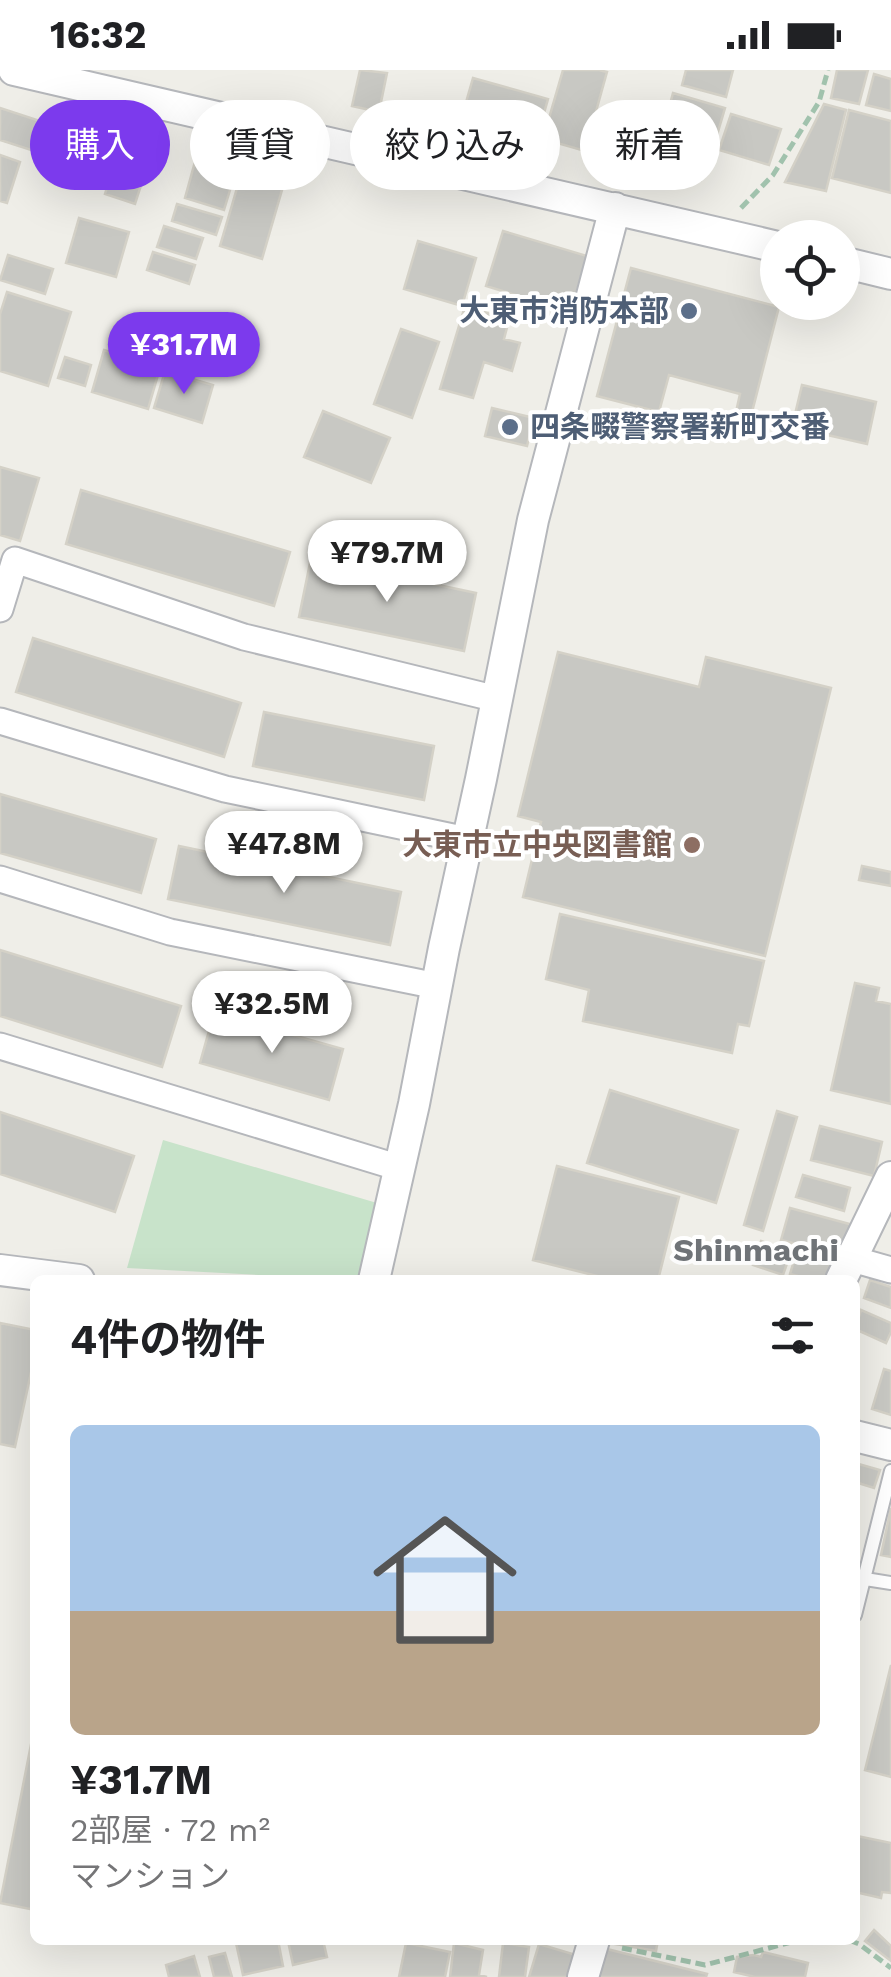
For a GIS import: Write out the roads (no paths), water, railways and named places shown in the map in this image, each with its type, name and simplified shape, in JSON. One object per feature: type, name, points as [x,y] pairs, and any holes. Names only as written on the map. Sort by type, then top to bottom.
[{"type":"street","points":[[14,70],[760,242]]},
{"type":"street","points":[[375,1275],[414,1104],[533,520],[616,208]]},
{"type":"street","points":[[860,266],[891,274]]},
{"type":"street","points":[[0,610],[15,560],[244,638],[497,699]]},
{"type":"street","points":[[0,721],[225,789],[468,840]]},
{"type":"street","points":[[0,879],[170,932],[436,986]]},
{"type":"street","points":[[0,1046],[400,1168]]},
{"type":"street","points":[[891,1177],[847,1270],[891,1270]]},
{"type":"street","points":[[0,1270],[40,1275]]},
{"type":"street","points":[[860,1437],[891,1446]]},
{"type":"street","points":[[583,1977],[592,1945]]},
{"type":"lane","points":[[860,1575],[891,1471]]},
{"type":"lane","points":[[860,1578],[891,1583]]},
{"type":"place","name":"大東市消防本部","points":[[689,311]]},
{"type":"place","name":"四条畷警察署新町交番","points":[[510,427]]},
{"type":"place","name":"大東市立中央図書館","points":[[692,845]]},
{"type":"district","name":"Shinmachi","points":[[756,1250]]}]
